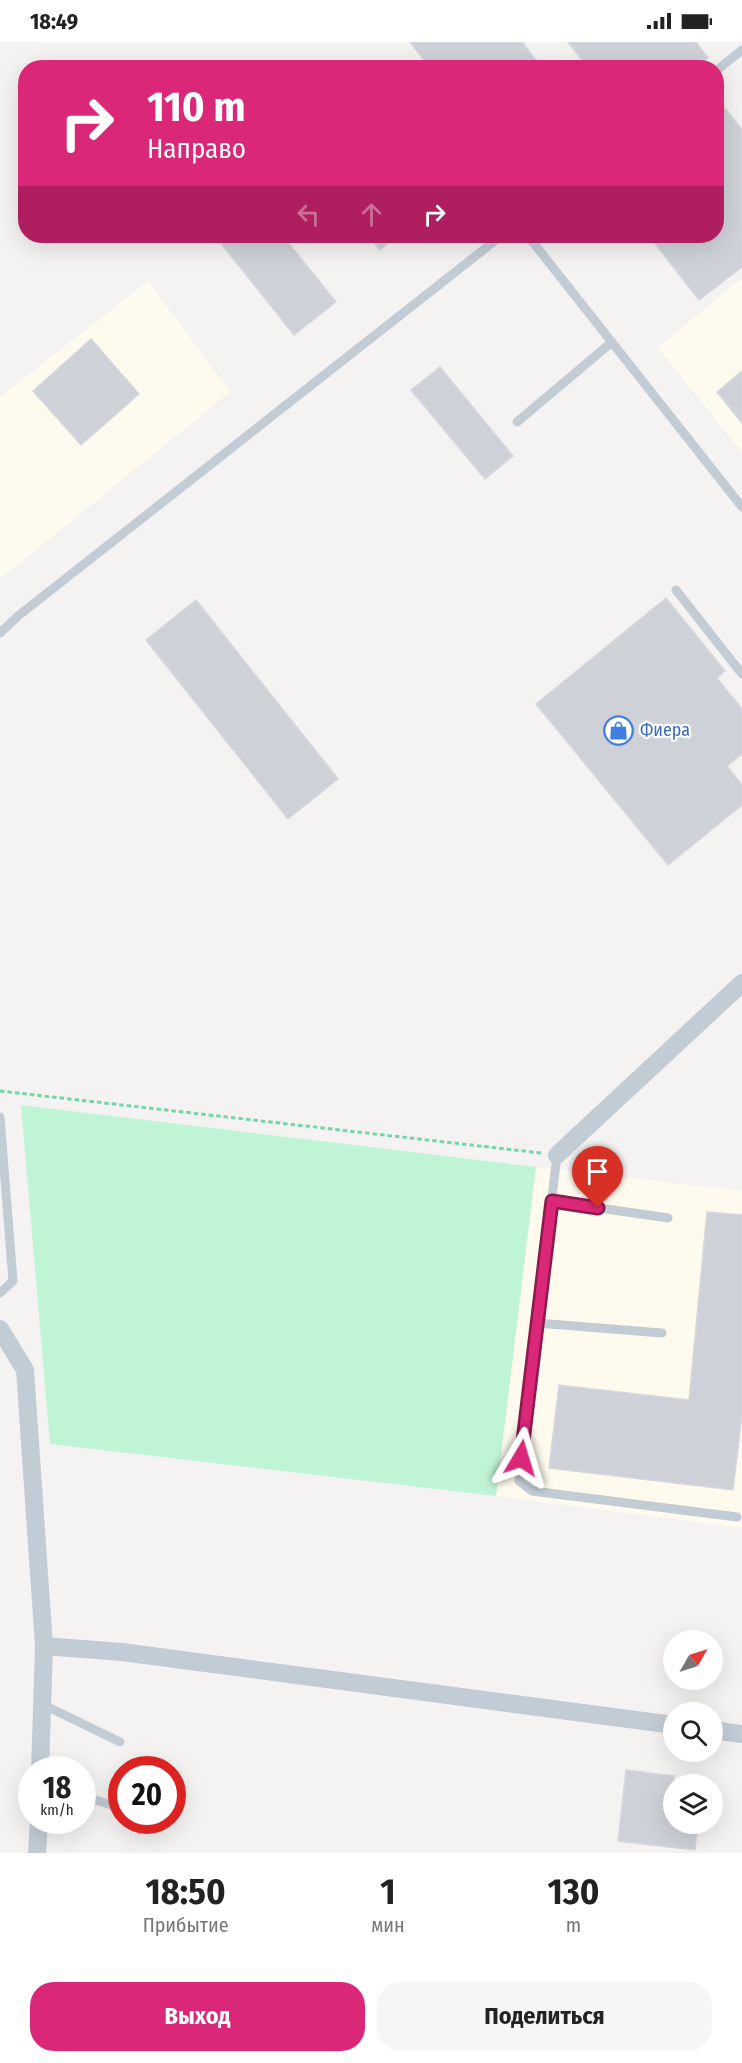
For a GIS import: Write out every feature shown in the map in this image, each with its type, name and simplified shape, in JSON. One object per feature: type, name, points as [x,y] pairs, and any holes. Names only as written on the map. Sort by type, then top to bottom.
[{"type":"street","points":[[557,1155],[742,983]]},
{"type":"street","points":[[0,1329],[25,1370],[44,1646],[40,1756]]},
{"type":"street","points":[[44,1646],[122,1652],[663,1724]]},
{"type":"street","points":[[723,1731],[742,1734]]},
{"type":"street","points":[[37,1853],[38,1834]]},
{"type":"lane","points":[[724,64],[742,50]]},
{"type":"lane","points":[[0,633],[18,616],[492,243]]},
{"type":"lane","points":[[534,243],[742,507]]},
{"type":"lane","points":[[517,422],[612,342]]},
{"type":"lane","points":[[676,590],[742,674]]},
{"type":"lane","points":[[0,1117],[14,1281],[0,1293]]},
{"type":"lane","points":[[557,1155],[519,1481],[532,1491],[737,1517]]},
{"type":"lane","points":[[552,1201],[668,1218]]},
{"type":"lane","points":[[537,1323],[662,1333]]},
{"type":"lane","points":[[42,1704],[120,1742]]},
{"type":"path","points":[[0,1091],[557,1155]]},
{"type":"shaded area","points":[[742,278],[742,452],[658,348]]},
{"type":"shaded area","points":[[148,281],[230,392],[0,579],[0,397]]},
{"type":"shaded area","points":[[536,1167],[742,1191],[742,1528],[496,1496]]},
{"type":"green space","points":[[21,1105],[536,1167],[496,1496],[50,1444]]},
{"type":"building","points":[[410,42],[522,42],[536,60],[424,60]]},
{"type":"building","points":[[568,42],[696,42],[708,58],[706,60],[582,60]]},
{"type":"building","points":[[724,107],[742,130],[742,267],[699,300],[654,243],[724,243]]},
{"type":"building","points":[[221,243],[289,243],[336,302],[294,335]]},
{"type":"building","points":[[374,243],[388,243],[380,250]]},
{"type":"building","points":[[91,339],[139,394],[81,445],[33,391]]},
{"type":"building","points":[[440,367],[513,456],[485,479],[411,390]]},
{"type":"building","points":[[742,371],[742,423],[717,392]]},
{"type":"building","points":[[666,598],[725,671],[717,678],[742,709],[742,754],[727,766],[742,785],[742,805],[668,865],[536,704]]},
{"type":"building","points":[[196,600],[338,779],[288,819],[146,640]]},
{"type":"building","points":[[707,1212],[742,1215],[742,1415],[733,1490],[549,1468],[559,1385],[689,1400]]},
{"type":"building","points":[[626,1770],[663,1775],[663,1834],[697,1834],[695,1850],[618,1841]]},
{"type":"place","name":"Фиера","points":[[619,730]]},
{"type":"route","points":[[521,1458],[552,1201],[598,1208]]}]
